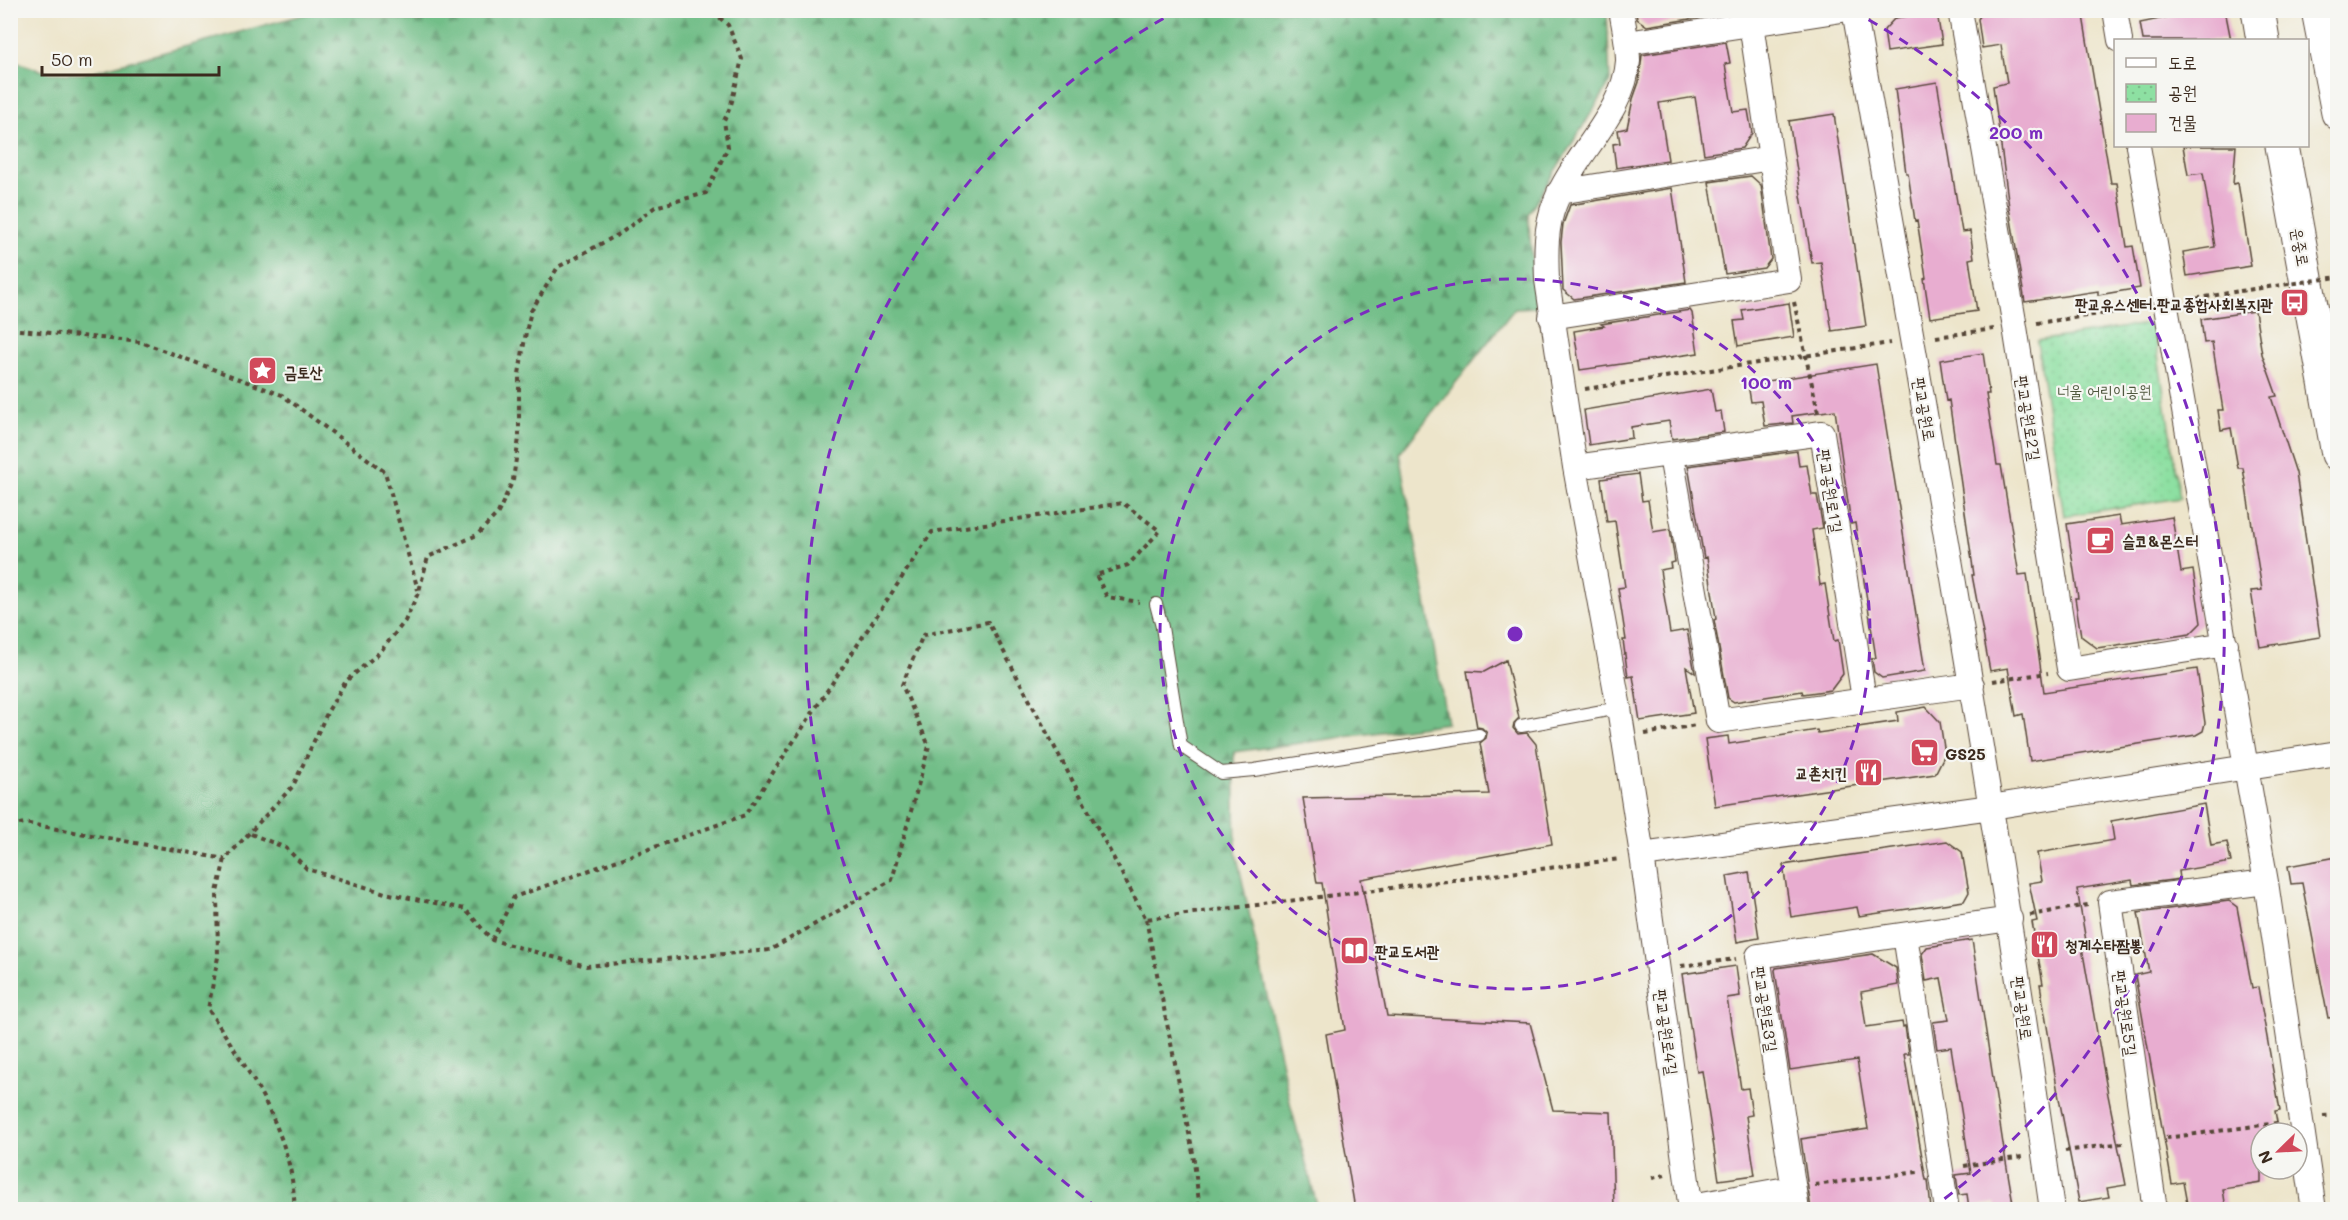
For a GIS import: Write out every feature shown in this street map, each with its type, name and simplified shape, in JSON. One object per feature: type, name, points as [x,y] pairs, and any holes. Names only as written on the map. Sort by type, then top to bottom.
[{"type":"main road","points":[[2258,10],[2263,39]]},
{"type":"main road","points":[[2318,10],[2337,113]]},
{"type":"main road","name":"운중로","points":[[2282,147],[2337,454]]},
{"type":"street","points":[[1621,10],[1628,62],[1623,84],[1612,108],[1554,204],[1546,255],[1551,317],[1563,393],[1642,855],[1991,807],[2337,753]]},
{"type":"street","points":[[1627,43],[1750,17],[1842,10]]},
{"type":"street","name":"판교공원로","points":[[1854,10],[1972,684],[2010,919],[2052,1209]]},
{"type":"street","name":"판교공원로2길","points":[[1960,10],[2015,327],[2069,669]]},
{"type":"street","points":[[2115,10],[2120,39]]},
{"type":"street","points":[[1551,317],[1790,280],[1750,17]]},
{"type":"street","points":[[2138,147],[2266,882],[2314,1209]]},
{"type":"street","points":[[1560,192],[1771,158]]},
{"type":"street","name":"판교공원로1길","points":[[1575,467],[1671,456],[1822,433],[1864,699]]},
{"type":"street","points":[[1671,456],[1718,721],[1972,684]]},
{"type":"street","points":[[2069,669],[2226,644]]},
{"type":"street","name":"판교공원로4길","points":[[1642,855],[1691,1208]]},
{"type":"street","points":[[2109,902],[2266,882]]},
{"type":"street","name":"판교공원로5길","points":[[2109,902],[2155,1209]]},
{"type":"street","name":"판교공원로3길","points":[[1795,1199],[1758,956],[2010,919]]},
{"type":"street","points":[[1905,935],[1947,1209]]},
{"type":"street","points":[[1691,1208],[1795,1199]]},
{"type":"lane","points":[[1156,604],[1162,627],[1181,746],[1221,773],[1254,770],[1479,735]]},
{"type":"lane","points":[[1521,726],[1618,708]]},
{"type":"path","points":[[295,1209],[291,1173],[276,1124],[254,1077],[208,1009],[218,957],[217,892],[225,859],[251,834],[293,786],[328,711],[346,681],[380,652],[405,621],[418,591],[428,557],[477,536],[498,513],[513,480],[519,438],[519,374],[531,311],[558,267],[621,233],[655,207],[706,193],[728,147],[724,121],[731,105],[742,59],[728,25],[711,10]]},
{"type":"path","points":[[1563,393],[2337,277]]},
{"type":"path","points":[[1790,280],[1822,433]]},
{"type":"path","points":[[10,329],[141,342],[282,395],[385,472],[418,591]]},
{"type":"path","points":[[492,940],[514,897],[745,815],[932,532],[1123,503],[1160,531],[1128,565],[1096,575],[1107,597],[1156,604]]},
{"type":"path","points":[[251,834],[286,848],[307,868],[385,893],[465,909],[492,940],[586,966],[770,950],[892,880],[929,746],[902,685],[923,635],[987,622],[1146,919],[1193,1153],[1200,1209]]},
{"type":"path","points":[[1972,684],[2069,669]]},
{"type":"path","points":[[1622,739],[1718,721]]},
{"type":"path","points":[[10,826],[24,823],[225,859]]},
{"type":"path","points":[[1146,919],[1642,855]]},
{"type":"path","points":[[2010,919],[2109,902]]},
{"type":"path","points":[[1658,969],[1758,956]]},
{"type":"green space","points":[[321,10],[418,22],[460,10],[1607,11],[1610,83],[1528,214],[1536,307],[1515,308],[1400,453],[1447,723],[1234,752],[1236,852],[1291,1107],[1318,1209],[11,1210],[11,60],[49,73],[83,74]]},
{"type":"green space","name":"너울 어린이공원","points":[[2153,323],[2180,498],[2064,516],[2037,341]]},
{"type":"building","points":[[1636,10],[1720,10],[1720,14],[1647,26],[1637,19]]},
{"type":"building","points":[[1984,10],[2082,10],[2111,183],[2117,183],[2127,247],[2133,246],[2140,288],[2098,295],[2098,291],[2025,302],[2009,207],[1993,86],[2007,83],[2001,45],[1982,48],[1978,19]]},
{"type":"building","points":[[2173,10],[2225,10],[2231,39],[2143,39],[2140,23],[2174,16]]},
{"type":"building","points":[[1937,12],[1942,44],[1887,52],[1884,30],[1895,18]]},
{"type":"building","points":[[1726,42],[1730,63],[1725,64],[1733,112],[1748,110],[1752,133],[1742,148],[1704,154],[1695,97],[1659,103],[1668,160],[1616,168],[1613,144],[1620,143],[1618,130],[1627,128],[1639,82],[1642,55]]},
{"type":"building","points":[[1937,82],[1962,232],[1970,231],[1974,258],[1969,259],[1977,311],[1930,318],[1924,279],[1926,278],[1917,220],[1915,221],[1908,173],[1906,173],[1895,89]]},
{"type":"building","points":[[1834,114],[1866,326],[1832,331],[1821,262],[1812,263],[1789,121]]},
{"type":"building","points":[[2183,147],[2236,147],[2233,184],[2238,183],[2251,266],[2187,276],[2183,252],[2215,247],[2203,173],[2188,175]]},
{"type":"building","points":[[1751,176],[1761,185],[1771,259],[1764,268],[1725,274],[1709,182]]},
{"type":"building","points":[[1672,188],[1686,282],[1574,299],[1563,290],[1561,242],[1563,224],[1570,205]]},
{"type":"building","points":[[1789,303],[1794,337],[1738,346],[1734,321],[1744,320],[1742,310]]},
{"type":"building","points":[[1690,310],[1698,353],[1580,370],[1574,331],[1604,326],[1601,324]]},
{"type":"building","points":[[2255,311],[2262,354],[2277,396],[2271,397],[2296,473],[2320,637],[2260,647],[2251,591],[2262,590],[2243,468],[2238,468],[2231,428],[2221,430],[2218,410],[2223,410],[2212,342],[2204,343],[2201,319]]},
{"type":"building","points":[[1983,353],[1989,394],[1986,394],[1997,465],[2001,465],[2019,575],[2027,574],[2044,692],[2197,669],[2205,723],[2203,731],[2196,735],[2030,761],[2023,714],[2016,716],[2008,668],[1990,671],[1972,575],[1974,575],[1949,400],[1946,401],[1940,360]]},
{"type":"building","points":[[1876,364],[1925,671],[1882,678],[1874,672],[1872,658],[1876,658],[1855,523],[1851,524],[1835,410],[1792,416],[1793,423],[1765,426],[1761,401],[1751,402],[1748,384]]},
{"type":"building","points":[[1711,389],[1715,412],[1721,411],[1724,432],[1672,439],[1669,421],[1631,427],[1632,438],[1589,445],[1584,410]]},
{"type":"building","points":[[1797,451],[1799,466],[1807,465],[1812,495],[1817,495],[1823,528],[1812,530],[1820,585],[1825,584],[1834,641],[1838,640],[1843,674],[1831,690],[1803,694],[1802,691],[1734,702],[1728,698],[1714,620],[1716,619],[1707,557],[1704,558],[1688,466]]},
{"type":"building","points":[[1638,474],[1642,501],[1648,500],[1653,532],[1670,529],[1675,562],[1670,563],[1671,568],[1660,570],[1670,633],[1687,630],[1695,673],[1686,667],[1694,713],[1640,721],[1633,676],[1628,677],[1623,640],[1626,640],[1618,588],[1625,587],[1615,521],[1607,522],[1601,479]]},
{"type":"building","points":[[2119,516],[2121,525],[2172,517],[2181,572],[2193,570],[2201,623],[2190,634],[2097,648],[2081,636],[2067,524]]},
{"type":"building","name":"판교도서관","points":[[1506,660],[1519,718],[1513,728],[1518,734],[1527,733],[1536,744],[1552,844],[1361,879],[1387,1016],[1530,1023],[1553,1110],[1611,1112],[1614,1209],[1355,1209],[1326,1034],[1345,1030],[1322,883],[1317,883],[1303,798],[1489,794],[1480,743],[1486,738],[1487,733],[1477,727],[1467,671],[1484,672]]},
{"type":"building","points":[[1926,707],[1940,722],[1945,754],[1935,774],[1715,806],[1705,739],[1728,736],[1729,744],[1817,730],[1818,733],[1898,721],[1897,712]]},
{"type":"building","points":[[2204,804],[2211,845],[2227,842],[2231,862],[2179,871],[2180,879],[2133,885],[2132,880],[2077,889],[2086,941],[2081,942],[2126,1185],[2107,1188],[2109,1197],[2079,1202],[2058,1093],[2032,922],[2037,921],[2029,883],[2042,881],[2037,853],[2114,840],[2111,821]]},
{"type":"building","points":[[1947,841],[1962,852],[1969,892],[1964,901],[1859,916],[1857,907],[1791,917],[1783,865]]},
{"type":"building","points":[[2337,857],[2337,1017],[2328,1018],[2302,883],[2291,884],[2288,866]]},
{"type":"building","points":[[1749,872],[1759,938],[1737,942],[1727,876]]},
{"type":"building","points":[[2229,901],[2237,907],[2252,988],[2258,987],[2280,1110],[2275,1111],[2277,1121],[2249,1121],[2249,1181],[2261,1181],[2261,1183],[2223,1189],[2226,1209],[2188,1209],[2183,1182],[2172,1184],[2135,975],[2149,972],[2138,913]]},
{"type":"building","points":[[1972,940],[2014,1209],[1996,1209],[1995,1203],[1969,1208],[1967,1194],[1959,1195],[1956,1175],[1971,1173],[1951,1047],[1937,1049],[1933,1022],[1949,1020],[1941,978],[1926,981],[1922,954],[1927,947]]},
{"type":"building","points":[[1873,954],[1896,968],[1898,985],[1861,992],[1866,1027],[1902,1022],[1903,1027],[1905,1026],[1909,1054],[1904,1054],[1926,1180],[1928,1180],[1931,1209],[1811,1209],[1801,1139],[1868,1129],[1857,1060],[1790,1070],[1775,970],[1776,968]]},
{"type":"building","points":[[1736,966],[1740,996],[1727,998],[1741,1089],[1748,1088],[1752,1115],[1746,1116],[1755,1175],[1719,1180],[1702,1071],[1697,1072],[1682,974]]},
{"type":"place","name":"판교유스센터.판교종합사회복지관","points":[[2294,303]]},
{"type":"place","name":"금토산","points":[[263,371]]},
{"type":"place","name":"슬코&몬스터","points":[[2101,540]]},
{"type":"place","name":"GS25","points":[[1924,753]]},
{"type":"place","name":"교촌치킨","points":[[1868,772]]},
{"type":"place","name":"청계수타짬뽕","points":[[2044,944]]},
{"type":"place","name":"판교도서관","points":[[1354,950]]}]
